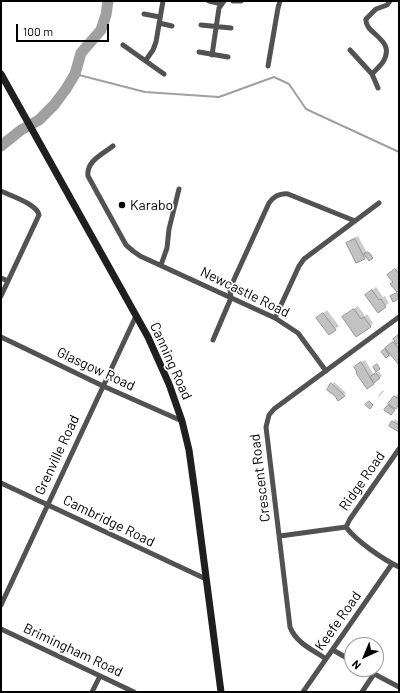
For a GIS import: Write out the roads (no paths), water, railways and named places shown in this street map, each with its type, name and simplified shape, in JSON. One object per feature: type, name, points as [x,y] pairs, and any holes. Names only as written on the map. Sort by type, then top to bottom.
[{"type":"main road","name":"Canning Road","points":[[1,74],[136,316],[162,367],[182,421],[192,465],[221,692]]},
{"type":"street","points":[[146,60],[153,50],[156,42],[163,1]]},
{"type":"street","points":[[209,1],[223,2],[219,8],[212,54]]},
{"type":"street","points":[[233,1],[241,1]]},
{"type":"street","points":[[268,66],[280,1]]},
{"type":"street","points":[[372,74],[382,64],[387,51],[384,43],[367,25],[366,19],[376,8],[387,5],[390,1]]},
{"type":"street","points":[[144,14],[160,17]]},
{"type":"street","points":[[160,23],[172,26]]},
{"type":"street","points":[[201,24],[231,28]]},
{"type":"street","points":[[123,45],[164,74]]},
{"type":"street","points":[[350,50],[372,74],[378,88]]},
{"type":"street","points":[[199,52],[228,57]]},
{"type":"street","name":"Newcastle Road","points":[[113,146],[90,164],[87,171],[89,180],[129,248],[140,256],[275,318],[298,333],[326,371]]},
{"type":"street","points":[[161,265],[167,248],[169,229],[179,189]]},
{"type":"street","points":[[1,191],[32,206],[39,215],[1,296]]},
{"type":"street","points":[[213,340],[231,298],[231,286],[269,203],[274,197],[280,194],[288,194],[355,220]]},
{"type":"street","points":[[275,318],[301,262],[379,203]]},
{"type":"street","points":[[1,278],[8,281]]},
{"type":"street","name":"Grenville Road","points":[[1,605],[136,316]]},
{"type":"street","name":"Crescent Road","points":[[326,659],[303,644],[292,632],[266,427],[267,419],[274,409],[399,317]]},
{"type":"street","name":"Glasgow Road","points":[[1,338],[182,421]]},
{"type":"street","name":"Ridge Road","points":[[346,527],[399,448]]},
{"type":"street","name":"Cambridge Road","points":[[1,483],[206,579]]},
{"type":"street","points":[[280,536],[346,527],[357,539],[392,564],[399,567]]},
{"type":"street","name":"Keefe Road","points":[[303,692],[392,564]]},
{"type":"street","name":"Brimingham Road","points":[[1,630],[131,691]]},
{"type":"street","points":[[333,650],[344,656]]},
{"type":"street","points":[[92,692],[100,676]]},
{"type":"street","points":[[362,692],[372,677]]},
{"type":"street","points":[[380,677],[399,687]]},
{"type":"waterway","points":[[1,146],[21,130],[39,120],[54,105],[66,89],[75,74],[81,53],[101,30],[106,15],[108,1]]},
{"type":"waterway","points":[[75,74],[145,92],[219,97],[274,77],[289,84],[306,109],[399,152]]},
{"type":"place","name":"Karabo","points":[[122,205]]}]
